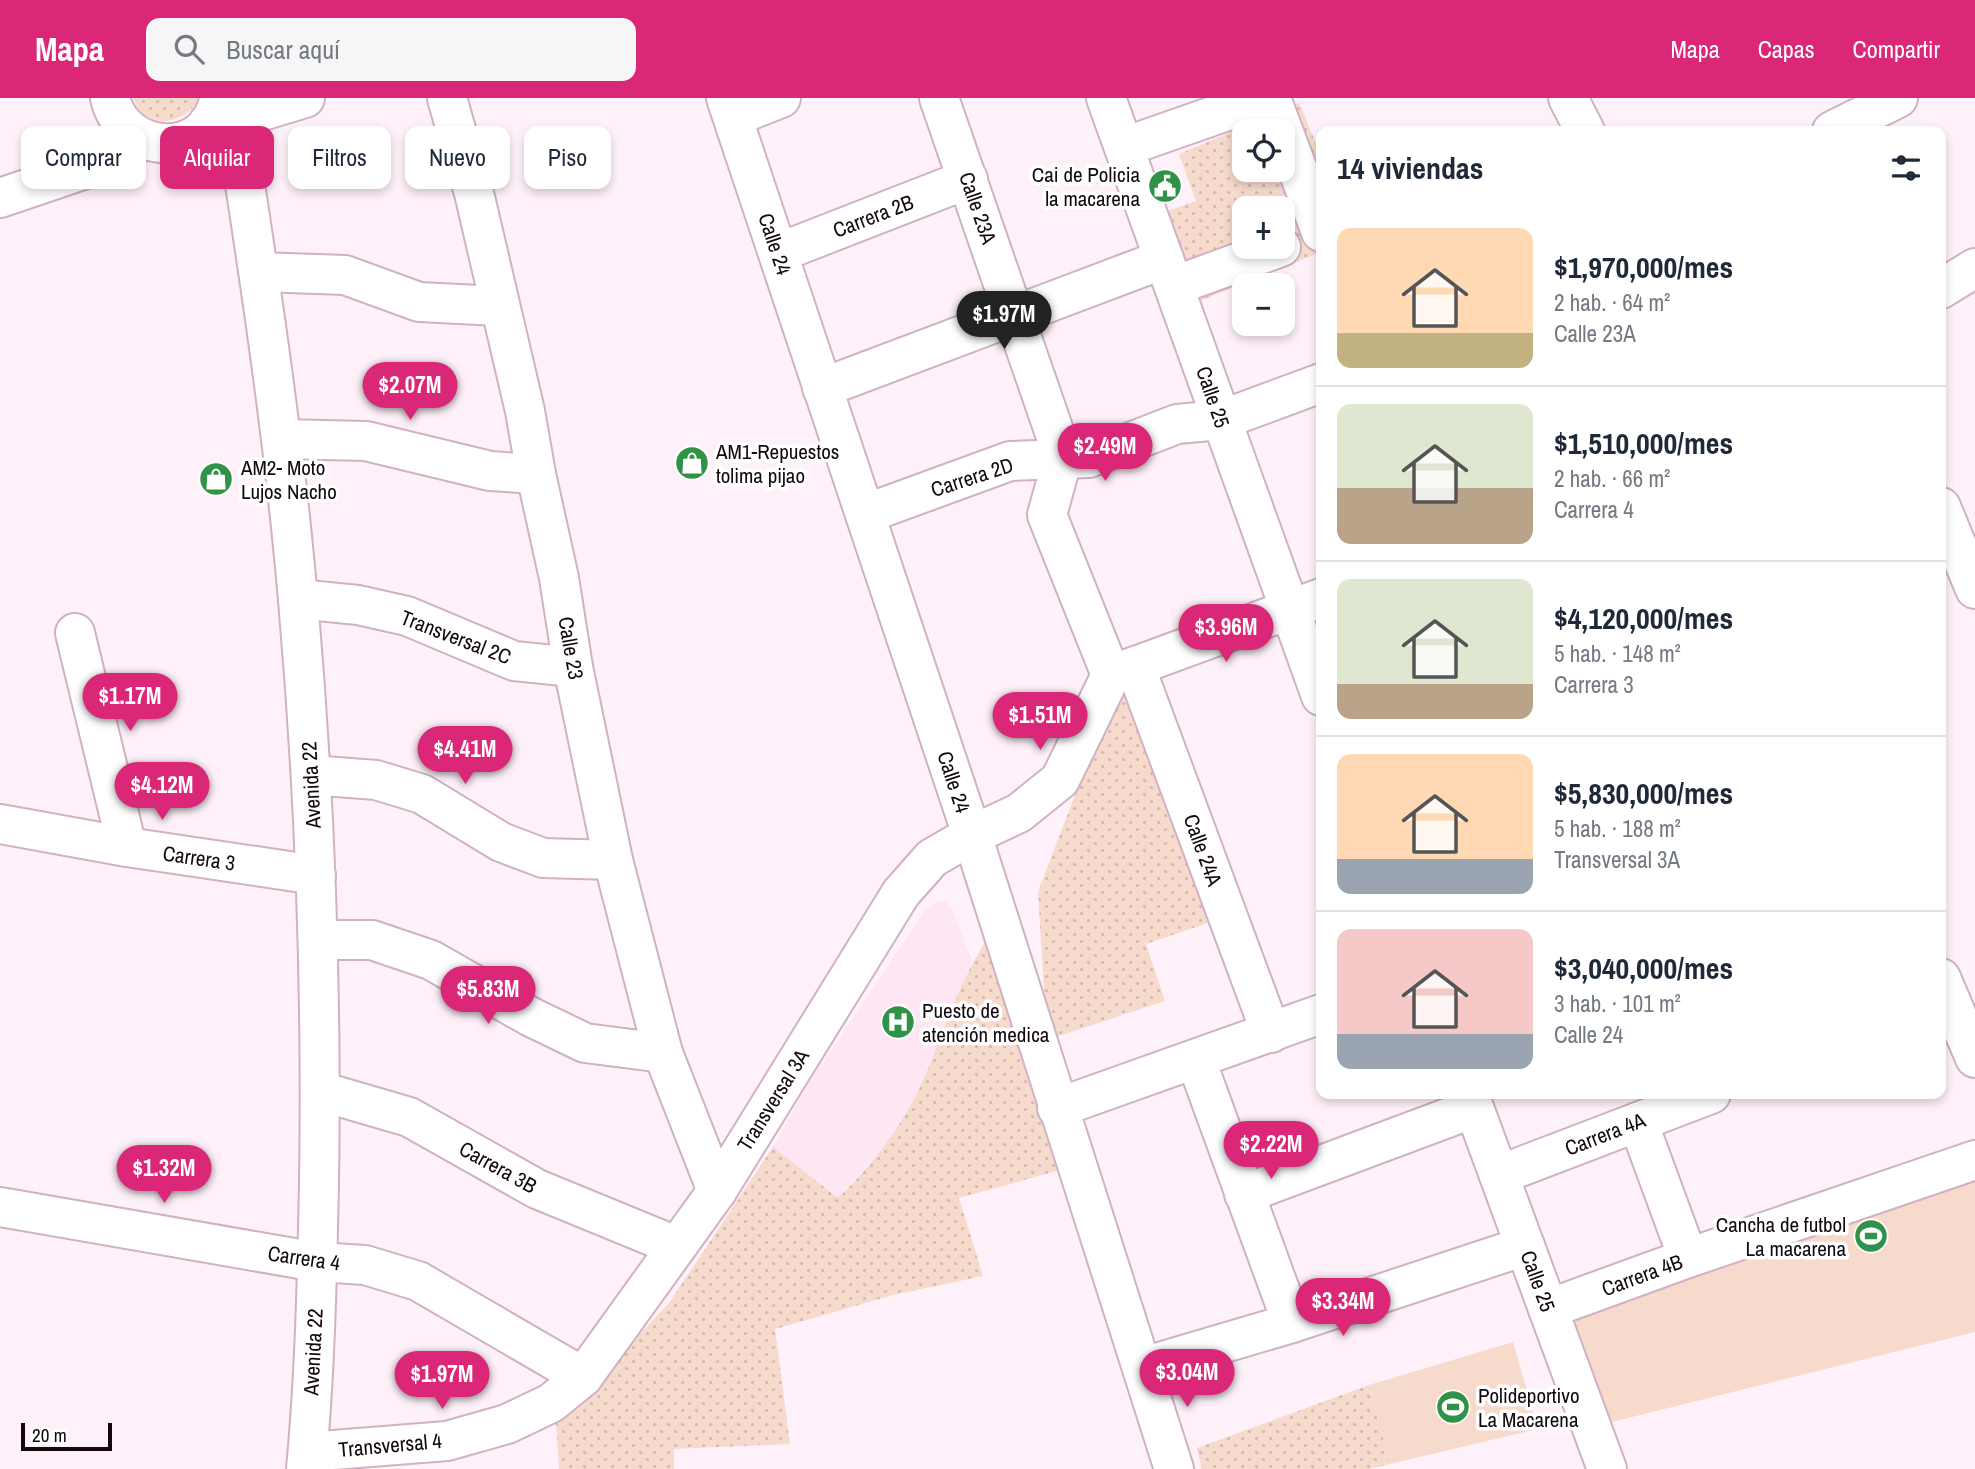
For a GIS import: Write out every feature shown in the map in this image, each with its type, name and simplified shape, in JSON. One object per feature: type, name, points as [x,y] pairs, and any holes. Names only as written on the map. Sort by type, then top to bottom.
[{"type":"street","points":[[110,98],[124,126]]},
{"type":"street","points":[[146,140],[161,144],[176,142],[197,134],[214,112],[249,115],[305,98]]},
{"type":"street","name":"Calle 23","points":[[447,98],[474,193],[525,411],[559,578],[573,667],[613,860],[663,1053],[717,1191]]},
{"type":"street","points":[[729,108],[781,98]]},
{"type":"street","name":"Calle 23A","points":[[939,98],[1063,457]]},
{"type":"street","name":"Calle 25","points":[[1106,98],[1221,420],[1305,604],[1316,667]]},
{"type":"street","points":[[1124,147],[1264,98]]},
{"type":"street","points":[[1271,98],[1316,219]]},
{"type":"street","points":[[1568,98],[1582,126]]},
{"type":"street","points":[[1842,126],[1898,98]]},
{"type":"street","name":"Calle 24","points":[[729,108],[972,835],[1174,1469]]},
{"type":"street","name":"Avenida 22","points":[[214,112],[219,125],[236,139],[259,272],[298,599],[311,775],[318,940],[320,1091],[317,1262],[307,1461]]},
{"type":"street","name":"Carrera 2B","points":[[778,253],[968,179]]},
{"type":"street","points":[[0,198],[26,189]]},
{"type":"street","points":[[1295,241],[1316,234]]},
{"type":"street","points":[[822,388],[1015,315],[1232,258]]},
{"type":"street","points":[[1946,286],[1975,268]]},
{"type":"street","points":[[259,272],[345,275],[419,302],[499,306]]},
{"type":"street","name":"Carrera 2D","points":[[865,514],[1010,461],[1088,458],[1177,424],[1221,420],[1316,385]]},
{"type":"street","points":[[281,439],[366,441],[490,471],[536,474]]},
{"type":"street","points":[[1063,457],[1047,515],[1123,670]]},
{"type":"street","points":[[1946,519],[1975,589]]},
{"type":"street","name":"Transversal 2C","points":[[298,599],[358,606],[407,616],[514,661],[573,667]]},
{"type":"street","points":[[972,835],[1019,813],[1060,780],[1123,670],[1305,604]]},
{"type":"street","points":[[75,633],[127,847]]},
{"type":"street","name":"Calle 24A","points":[[1123,670],[1272,1033]]},
{"type":"street","points":[[311,775],[376,780],[422,794],[501,842],[543,858],[613,860]]},
{"type":"street","name":"Carrera 3","points":[[0,824],[127,847],[316,874]]},
{"type":"street","name":"Transversal 3A","points":[[583,1377],[717,1191],[901,893],[932,858],[972,835]]},
{"type":"street","points":[[318,940],[372,940],[432,960],[531,1017],[585,1044],[663,1053]]},
{"type":"street","points":[[1946,999],[1975,1058]]},
{"type":"street","points":[[1058,1108],[1316,1016]]},
{"type":"street","points":[[1196,1060],[1292,1323]]},
{"type":"street","name":"Carrera 3B","points":[[320,1091],[409,1117],[537,1189],[676,1246]]},
{"type":"street","name":"Carrera 4A","points":[[1499,1175],[1698,1099]]},
{"type":"street","points":[[1244,1194],[1471,1101]]},
{"type":"street","name":"Calle 25","points":[[1471,1101],[1606,1469]]},
{"type":"street","points":[[1638,1122],[1688,1258]]},
{"type":"street","name":"Carrera 4B","points":[[1548,1309],[1975,1160]]},
{"type":"street","name":"Carrera 4","points":[[0,1207],[317,1262],[365,1265],[418,1280],[583,1377]]},
{"type":"street","points":[[1143,1367],[1292,1323],[1525,1246]]},
{"type":"street","name":"Transversal 4","points":[[307,1461],[447,1441],[507,1424],[551,1403],[583,1377]]},
{"type":"shaded area","points":[[133,98],[199,98],[185,114],[165,121],[146,116],[138,109]]},
{"type":"shaded area","points":[[1299,103],[1316,143],[1316,254],[1269,273],[1232,273],[1232,288],[1185,307],[1152,216],[1196,201],[1179,154],[1232,131],[1232,182],[1295,182],[1295,119],[1261,119]]},
{"type":"shaded area","points":[[1124,697],[1222,918],[1146,944],[1165,1001],[1047,1040],[1038,892],[1096,740]]},
{"type":"shaded area","name":"Puesto de atención medica","points":[[946,901],[952,908],[972,961],[918,1091],[889,1141],[838,1199],[773,1147],[809,1083],[925,910],[936,902]]},
{"type":"shaded area","points":[[988,938],[1060,1170],[959,1198],[983,1276],[893,1295],[775,1329],[790,1444],[674,1449],[674,1469],[559,1469],[556,1422],[669,1303],[773,1147],[838,1198],[872,1162],[902,1120],[918,1091],[958,994]]},
{"type":"shaded area","name":"Cancha de futbol La macarena","points":[[1975,1163],[1975,1332],[1604,1424],[1560,1310]]},
{"type":"shaded area","name":"Polideportivo La Macarena","points":[[1513,1342],[1538,1429],[1390,1464],[1369,1385]]},
{"type":"shaded area","points":[[1369,1385],[1390,1464],[1369,1469],[1202,1469],[1197,1448]]},
{"type":"place","name":"Cai de Policia la macarena","points":[[1165,186]]},
{"type":"place","name":"AM1-Repuestos tolima pijao","points":[[692,463]]},
{"type":"place","name":"AM2- Moto Lujos Nacho","points":[[216,479]]},
{"type":"place","name":"Puesto de atención medica","points":[[898,1022]]},
{"type":"place","name":"Cancha de futbol La macarena","points":[[1871,1236]]},
{"type":"place","name":"Polideportivo La Macarena","points":[[1453,1407]]}]
